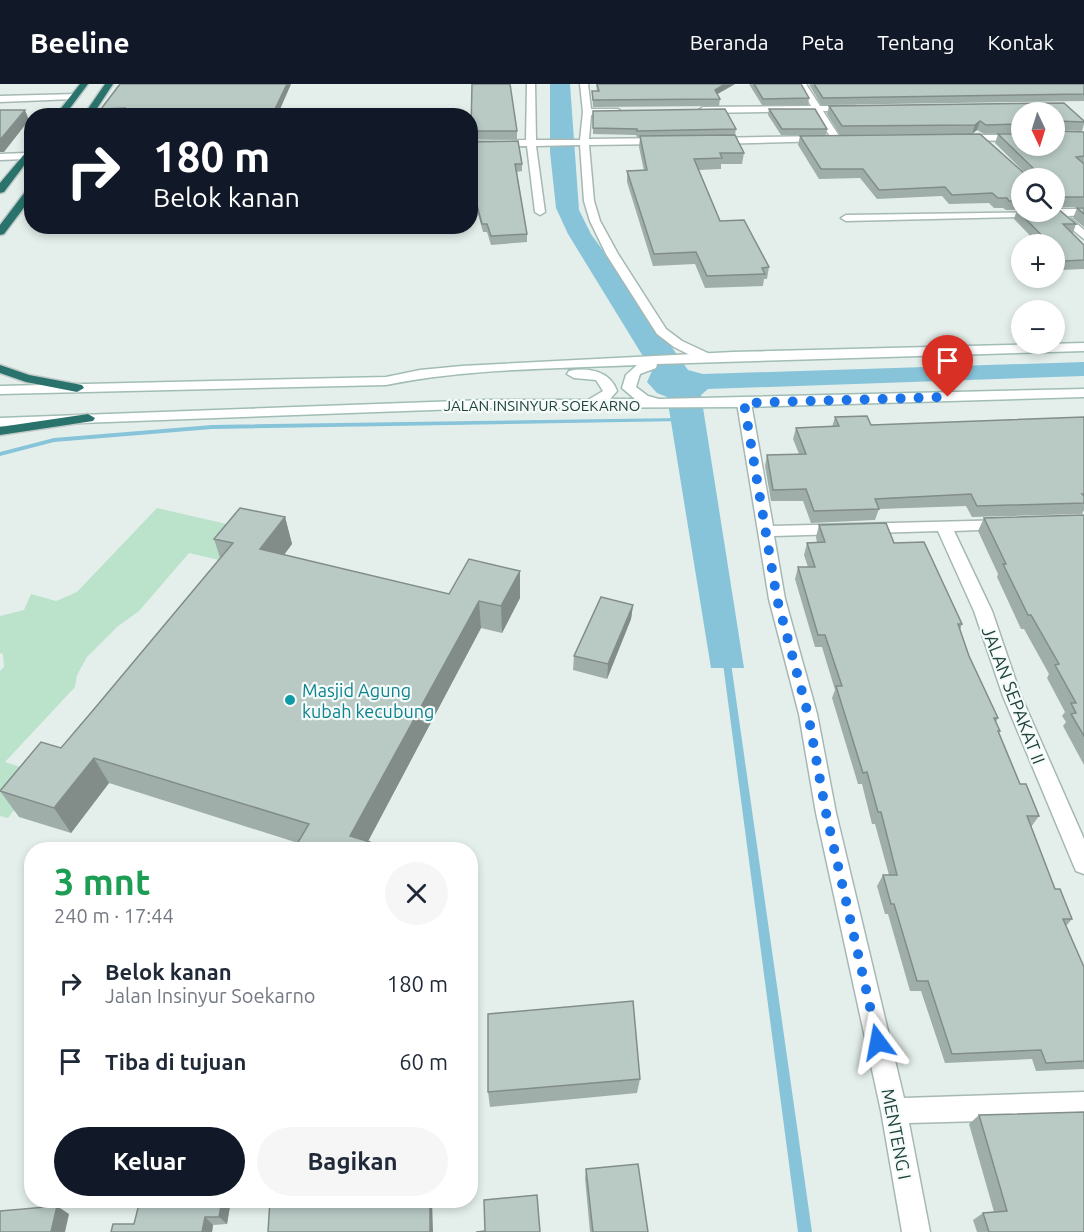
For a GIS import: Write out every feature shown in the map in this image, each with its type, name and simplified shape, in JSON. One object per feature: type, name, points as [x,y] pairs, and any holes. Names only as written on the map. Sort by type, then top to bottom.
[{"type":"highway","points":[[65,108],[84,84]]},
{"type":"highway","points":[[92,108],[109,84]]},
{"type":"highway","points":[[2,185],[24,157]]},
{"type":"highway","points":[[0,232],[24,200]]},
{"type":"highway","points":[[0,369],[26,378],[77,388]]},
{"type":"highway","points":[[0,431],[88,418]]},
{"type":"street","points":[[531,84],[540,212]]},
{"type":"street","points":[[584,84],[587,112],[585,139],[592,213],[612,254],[661,331],[678,344],[707,358]]},
{"type":"street","points":[[705,139],[839,137],[816,109],[802,84]]},
{"type":"street","points":[[0,99],[74,96]]},
{"type":"street","points":[[690,111],[862,108]]},
{"type":"street","points":[[587,112],[633,111]]},
{"type":"street","points":[[949,136],[1011,136]]},
{"type":"street","points":[[978,136],[989,146]]},
{"type":"street","points":[[478,138],[536,140]]},
{"type":"street","points":[[478,144],[566,139],[670,139]]},
{"type":"street","points":[[0,157],[24,153]]},
{"type":"street","points":[[1065,211],[1084,212]]},
{"type":"street","points":[[846,218],[1011,213]]},
{"type":"street","points":[[1065,218],[1084,236]]},
{"type":"street","points":[[665,404],[643,399],[629,388],[631,375],[636,369],[707,358],[1084,346]]},
{"type":"street","points":[[386,381],[451,371],[604,363],[682,362]]},
{"type":"street","points":[[0,390],[386,381],[585,373],[605,380],[610,392],[606,397],[589,404]]},
{"type":"street","points":[[163,414],[171,385]]},
{"type":"street","name":"JALAN INSINYUR SOEKARNO","points":[[0,422],[163,414],[497,404],[703,404],[1084,393]]},
{"type":"street","name":"MENTENG I","points":[[744,403],[777,599],[808,714],[826,813],[894,1111],[916,1232]]},
{"type":"street","points":[[765,531],[1022,524]]},
{"type":"street","name":"JALAN SEPAKAT II","points":[[944,526],[983,611],[1012,696],[1084,864]]},
{"type":"street","points":[[894,1111],[1084,1105]]},
{"type":"green space","points":[[157,508],[244,528],[219,560],[189,553],[139,611],[117,627],[87,657],[77,675],[75,687],[5,762],[42,774],[8,818],[0,816],[0,671],[4,667],[3,654],[0,653],[0,616],[24,610],[31,594],[56,601],[77,592]]},
{"type":"water","points":[[550,84],[570,84],[579,210],[591,234],[688,370],[703,374],[1084,362],[1084,376],[708,389],[701,395],[744,668],[711,668],[667,397],[657,393],[647,382],[652,371],[568,234],[556,208],[550,152]]},
{"type":"building","points":[[120,84],[287,84],[275,108],[102,108]]},
{"type":"building","points":[[472,84],[510,84],[517,131],[478,131],[478,108],[471,108]]},
{"type":"building","points":[[597,84],[725,84],[715,90],[720,99],[593,100],[592,91],[599,91]]},
{"type":"building","points":[[754,84],[801,84],[809,98],[763,99]]},
{"type":"building","points":[[814,84],[1084,84],[1084,94],[823,98]]},
{"type":"building","points":[[1011,104],[1011,124],[986,125],[980,121],[975,125],[842,126],[829,106]]},
{"type":"building","points":[[1065,104],[1084,121],[1065,121]]},
{"type":"building","points":[[725,109],[736,129],[637,131],[637,129],[593,128],[593,111]]},
{"type":"building","points":[[769,109],[815,109],[827,129],[782,129]]},
{"type":"building","points":[[0,110],[24,110],[24,111],[0,140]]},
{"type":"building","points":[[1065,131],[1084,132],[1084,156],[1076,157],[1084,164],[1084,197],[1065,197],[1065,168],[1033,168],[1021,156],[1065,156]]},
{"type":"building","points":[[980,134],[1018,168],[1011,168],[1011,201],[1007,198],[998,198],[992,193],[952,195],[945,187],[879,190],[863,169],[821,169],[800,136]]},
{"type":"building","points":[[998,134],[1011,134],[1011,147]]},
{"type":"building","points":[[735,135],[744,153],[720,153],[722,158],[694,159],[720,221],[744,220],[769,267],[762,268],[765,274],[707,276],[696,252],[654,254],[627,171],[647,170],[640,136]]},
{"type":"building","points":[[518,141],[522,164],[515,164],[527,234],[491,236],[487,224],[482,224],[478,209],[478,142]]},
{"type":"building","points":[[1065,215],[1076,224],[1063,224],[1084,245],[1084,260],[1065,261],[1065,234],[1040,234],[1029,222],[1065,222]]},
{"type":"building","points":[[867,416],[871,425],[1084,417],[1084,494],[1082,494],[1084,503],[977,506],[971,494],[875,499],[879,509],[814,511],[806,489],[773,490],[767,455],[806,454],[796,428],[839,426],[835,417]]},
{"type":"building","name":"Masjid Agung kubah kecubung","points":[[240,508],[285,517],[260,549],[449,594],[469,559],[520,571],[501,606],[479,601],[350,836],[370,842],[298,842],[309,824],[94,758],[54,808],[0,791],[41,742],[61,748],[233,543],[214,539]]},
{"type":"building","points":[[1084,515],[1084,736],[1071,714],[1076,713],[1071,703],[1076,703],[1055,665],[1059,664],[1031,615],[1028,615],[984,518]]},
{"type":"building","points":[[886,523],[894,543],[924,542],[962,624],[958,624],[969,656],[998,718],[994,718],[1000,731],[998,731],[1020,784],[1026,784],[1039,816],[1027,816],[1055,889],[1060,889],[1072,919],[1063,919],[1084,967],[1084,1061],[1046,1063],[1041,1050],[952,1054],[928,981],[917,981],[883,875],[897,875],[881,812],[878,812],[867,772],[863,773],[836,686],[842,686],[825,635],[818,635],[798,567],[815,567],[807,543],[825,542],[819,525]]},
{"type":"building","points":[[601,597],[633,605],[608,664],[574,656]]},
{"type":"building","points":[[633,1001],[640,1079],[488,1092],[488,1014]]},
{"type":"building","points":[[1084,1112],[1084,1232],[989,1232],[983,1213],[1007,1211],[979,1115]]},
{"type":"building","points":[[638,1164],[648,1232],[593,1232],[586,1169]]},
{"type":"building","points":[[537,1195],[540,1232],[476,1232],[485,1231],[484,1200]]},
{"type":"building","points":[[57,1208],[51,1232],[0,1232],[0,1211]]},
{"type":"building","points":[[138,1208],[221,1208],[219,1217],[205,1217],[202,1232],[111,1232],[113,1224],[134,1224]]},
{"type":"building","points":[[270,1208],[430,1208],[430,1232],[268,1232]]},
{"type":"waterway","points":[[0,454],[54,440],[212,427],[682,420]]},
{"type":"waterway","points":[[726,656],[805,1232]]},
{"type":"place","name":"Masjid Agung kubah kecubung","points":[[290,700]]},
{"type":"route","points":[[878,1042],[826,813],[808,714],[777,599],[744,403],[948,397]]}]
